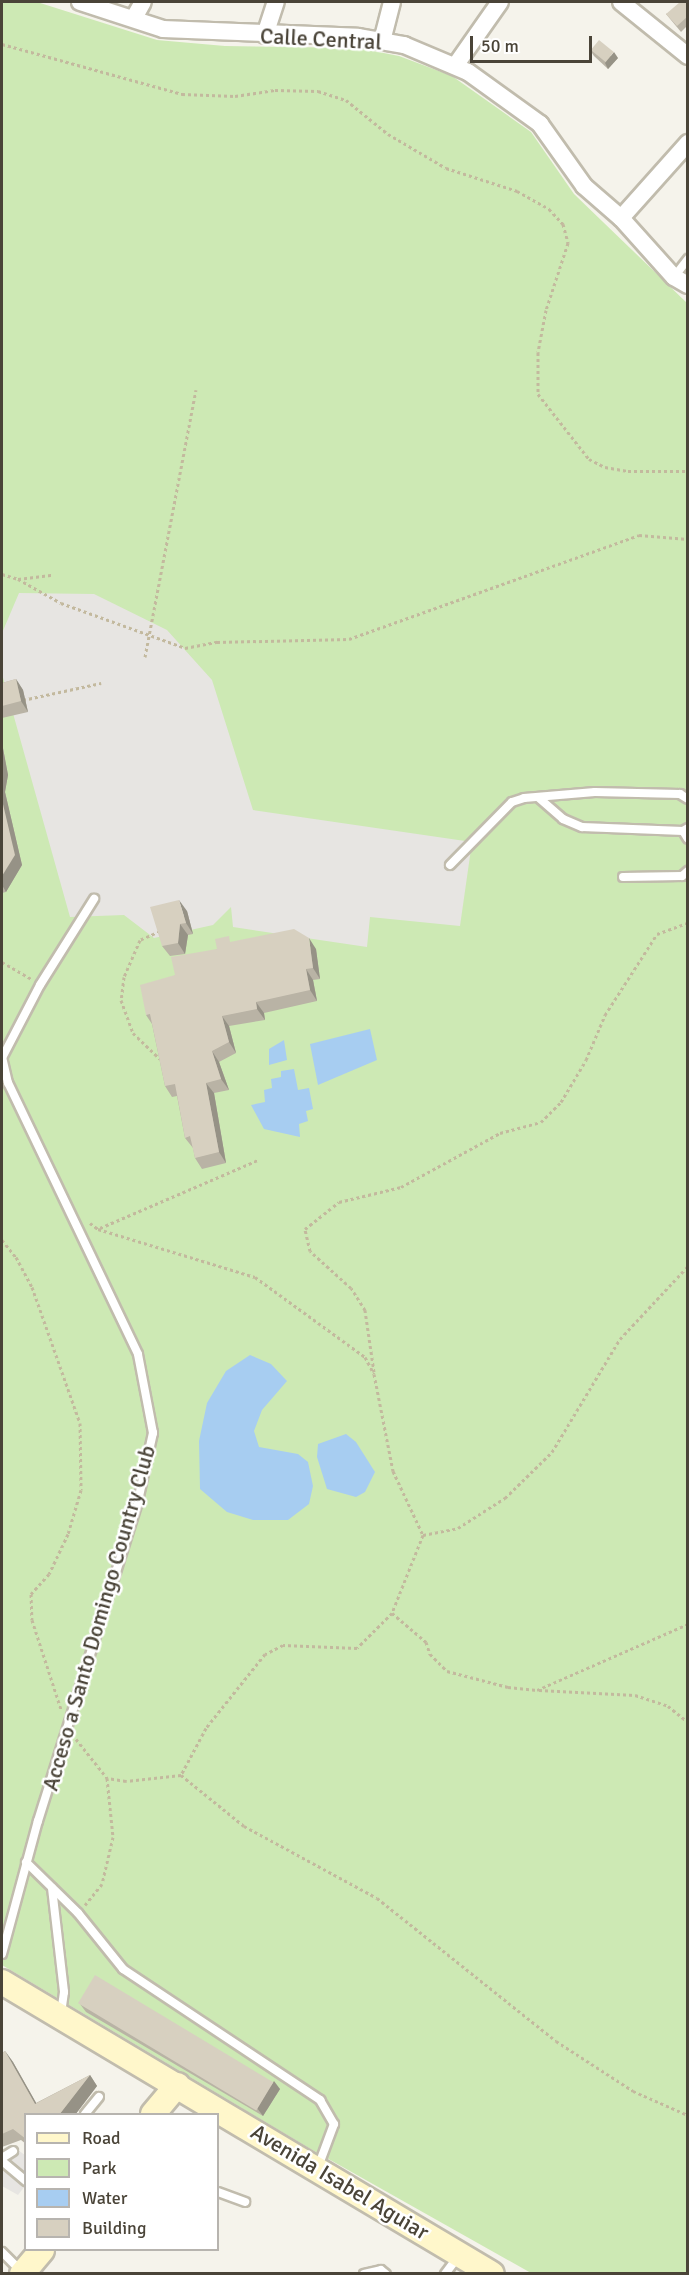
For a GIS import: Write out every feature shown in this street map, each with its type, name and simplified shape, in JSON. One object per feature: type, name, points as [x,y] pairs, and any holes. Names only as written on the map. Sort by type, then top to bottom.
[{"type":"main road","name":"Avenida Isabel Aguiar","points":[[2,1982],[318,2168],[492,2274]]},
{"type":"main road","points":[[155,2113],[177,2085]]},
{"type":"main road","points":[[22,2273],[41,2251]]},
{"type":"street","name":"Calle Central","points":[[80,2],[163,29],[358,37],[404,45],[455,66],[540,124],[584,186],[621,218],[681,281]]},
{"type":"street","points":[[134,18],[143,2]]},
{"type":"street","points":[[265,34],[276,2]]},
{"type":"street","points":[[382,41],[393,2]]},
{"type":"street","points":[[455,66],[500,2]]},
{"type":"street","points":[[621,2],[687,56]]},
{"type":"street","points":[[621,218],[687,143]]},
{"type":"lane","points":[[681,281],[687,259]]},
{"type":"lane","points":[[450,865],[512,802],[595,792],[680,794],[687,799]]},
{"type":"lane","points":[[539,798],[563,819],[582,827],[686,833]]},
{"type":"lane","points":[[623,877],[682,876],[687,871]]},
{"type":"lane","name":"Acceso a Santo Domingo Country Club","points":[[2,1954],[26,1862],[69,1730],[138,1501],[153,1433],[138,1354],[13,1094],[2,1058],[40,985],[94,899]]},
{"type":"lane","points":[[26,1862],[78,1913],[123,1969],[320,2100],[334,2124],[318,2168]]},
{"type":"lane","points":[[52,1888],[64,1992],[60,2016]]},
{"type":"lane","points":[[87,2113],[99,2097]]},
{"type":"lane","points":[[13,2151],[2,2160],[24,2179]]},
{"type":"lane","points":[[219,2192],[245,2202]]},
{"type":"lane","points":[[2,2252],[22,2273]]},
{"type":"lane","points":[[445,2274],[461,2254]]},
{"type":"lane","points":[[364,2274],[381,2270],[386,2274]]},
{"type":"path","points":[[2,44],[182,94],[235,96],[275,90],[318,90],[346,100],[388,134],[446,168],[517,191],[549,209],[563,224],[568,243],[546,310],[538,352],[538,394],[589,459],[605,467],[628,471],[687,471]]},
{"type":"path","points":[[145,657],[196,390]]},
{"type":"path","points":[[2,574],[18,579],[61,603],[185,648],[217,642],[349,639],[639,535],[687,539]]},
{"type":"path","points":[[18,579],[53,575]]},
{"type":"path","points":[[20,700],[100,683]]},
{"type":"path","points":[[181,1775],[206,1728],[265,1654],[283,1645],[357,1648],[392,1613],[423,1534],[393,1471],[374,1374],[365,1310],[351,1288],[310,1251],[305,1229],[339,1202],[401,1187],[500,1133],[541,1122],[561,1102],[586,1060],[604,1015],[657,934],[687,923]]},
{"type":"path","points":[[160,1059],[133,1033],[122,1000],[124,977],[140,940],[162,931]]},
{"type":"path","points":[[2,962],[40,985]]},
{"type":"path","points":[[258,1160],[98,1229],[255,1277],[365,1357],[374,1374]]},
{"type":"path","points":[[2,1240],[16,1257],[32,1287],[80,1423],[81,1490],[68,1534],[49,1574],[30,1594],[32,1620],[45,1669],[69,1730],[107,1778],[113,1837],[102,1884],[78,1913]]},
{"type":"path","points":[[423,1534],[458,1527],[468,1522],[505,1498],[552,1452],[620,1339],[687,1266]]},
{"type":"path","points":[[392,1613],[426,1642],[430,1654],[447,1671],[508,1687],[635,1695],[668,1706],[687,1722]]},
{"type":"path","points":[[537,1690],[687,1624]]},
{"type":"path","points":[[107,1778],[126,1781],[181,1775],[244,1826],[377,1898],[556,2041],[633,2091],[687,2115]]},
{"type":"green space","points":[[2,2],[37,2],[157,40],[225,46],[358,48],[399,56],[452,76],[531,132],[574,194],[687,303],[687,2273],[531,2273],[309,2148],[2,1965]]},
{"type":"shaded area","points":[[19,593],[94,594],[167,630],[212,680],[253,810],[472,842],[460,926],[370,917],[367,947],[233,927],[231,907],[213,925],[154,938],[124,915],[70,917],[2,674],[2,633]]},
{"type":"shaded area","points":[[15,2148],[24,2154],[24,2187],[18,2195],[2,2186],[2,2154]]},
{"type":"water","points":[[370,1029],[377,1060],[318,1085],[310,1044]]},
{"type":"water","points":[[284,1040],[287,1060],[269,1065],[269,1049]]},
{"type":"water","points":[[294,1069],[298,1090],[309,1088],[313,1109],[306,1111],[308,1121],[299,1124],[300,1137],[264,1129],[251,1105],[265,1102],[264,1090],[272,1088],[271,1079],[281,1077],[281,1071]]},
{"type":"water","points":[[250,1355],[271,1364],[287,1381],[262,1410],[254,1431],[259,1447],[298,1454],[308,1462],[313,1486],[309,1504],[288,1520],[253,1520],[227,1512],[200,1489],[199,1441],[207,1403],[226,1371]]},
{"type":"water","points":[[346,1434],[356,1442],[375,1472],[365,1492],[356,1497],[327,1489],[317,1457],[318,1444]]},
{"type":"building","points":[[680,2],[687,2],[687,17],[677,26],[666,14]]},
{"type":"building","points":[[599,40],[614,52],[606,62],[591,50]]},
{"type":"building","points":[[16,679],[21,701],[2,706],[2,683]]},
{"type":"building","points":[[2,800],[15,855],[2,876]]},
{"type":"building","points":[[179,900],[186,923],[180,924],[178,943],[162,946],[150,907]]},
{"type":"building","points":[[294,929],[309,938],[313,968],[306,969],[310,990],[256,1002],[257,1009],[222,1016],[229,1042],[212,1051],[221,1079],[206,1083],[219,1152],[195,1158],[190,1136],[185,1138],[175,1084],[165,1086],[150,1014],[146,1015],[140,985],[175,975],[171,957],[217,949],[215,939],[229,936],[230,942]]},
{"type":"building","points":[[95,1975],[273,2082],[256,2110],[78,2003]]},
{"type":"building","points":[[5,2051],[35,2104],[90,2075],[61,2113],[24,2113],[24,2137],[13,2129],[2,2134],[2,2053]]}]
